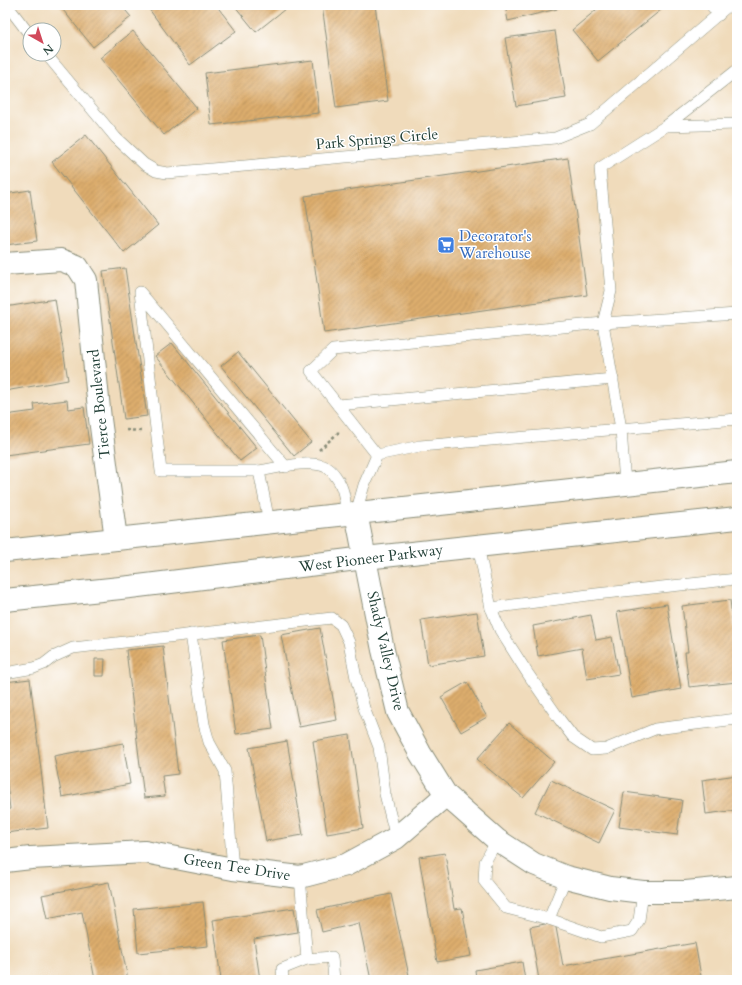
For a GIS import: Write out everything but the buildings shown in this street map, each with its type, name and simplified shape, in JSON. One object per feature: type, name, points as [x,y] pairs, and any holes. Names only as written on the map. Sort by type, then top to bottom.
[{"type":"main road","name":"Tierce Boulevard","points":[[5,264],[61,260],[77,266],[86,280],[100,419],[116,539]]},
{"type":"main road","points":[[5,551],[737,472]]},
{"type":"main road","name":"Shady Valley Drive","points":[[352,513],[365,558],[383,650],[398,712],[420,753],[446,795],[497,840],[534,864],[566,877],[610,888],[643,892],[686,892],[737,887]]},
{"type":"main road","name":"West Pioneer Parkway","points":[[5,600],[130,587],[365,558],[737,518]]},
{"type":"main road","name":"Green Tee Drive","points":[[5,861],[31,858],[145,852],[233,869],[300,877],[346,865],[396,838],[446,795]]},
{"type":"lane","points":[[7,5],[22,25]]},
{"type":"lane","points":[[711,5],[719,15]]},
{"type":"lane","name":"Park Springs Circle","points":[[53,62],[116,138],[144,164],[156,171],[167,173],[555,138],[590,124],[729,5]]},
{"type":"lane","points":[[625,484],[621,429],[603,323],[611,291],[600,168],[666,126],[737,70]]},
{"type":"lane","points":[[666,126],[737,124]]},
{"type":"lane","points":[[286,467],[140,292],[161,471],[258,471],[315,464],[328,467],[334,474],[342,487],[352,513]]},
{"type":"lane","points":[[378,455],[311,371],[333,350],[603,323],[737,314]]},
{"type":"lane","points":[[338,405],[612,379]]},
{"type":"lane","points":[[378,455],[420,446],[737,419]]},
{"type":"lane","points":[[352,513],[378,455]]},
{"type":"lane","points":[[258,471],[269,522]]},
{"type":"lane","points":[[478,546],[491,608],[500,630],[528,674],[573,737],[592,750],[606,749],[655,729],[737,719]]},
{"type":"lane","points":[[491,608],[596,594],[737,579]]},
{"type":"lane","points":[[5,673],[34,668],[73,648],[332,618],[341,625],[349,642],[364,708],[379,747],[385,794],[396,838]]},
{"type":"lane","points":[[191,634],[204,724],[209,742],[225,771],[233,869]]},
{"type":"lane","points":[[497,840],[485,862],[484,881],[506,908],[549,918],[601,938],[632,931],[639,920],[643,892]]},
{"type":"lane","points":[[300,877],[307,959]]},
{"type":"lane","points":[[549,918],[566,877]]},
{"type":"lane","points":[[283,980],[282,969],[307,959],[332,957],[334,980]]},
{"type":"path","points":[[304,465],[338,433],[338,405]]},
{"type":"place","name":"Decorator's Warehouse","points":[[446,245]]}]
